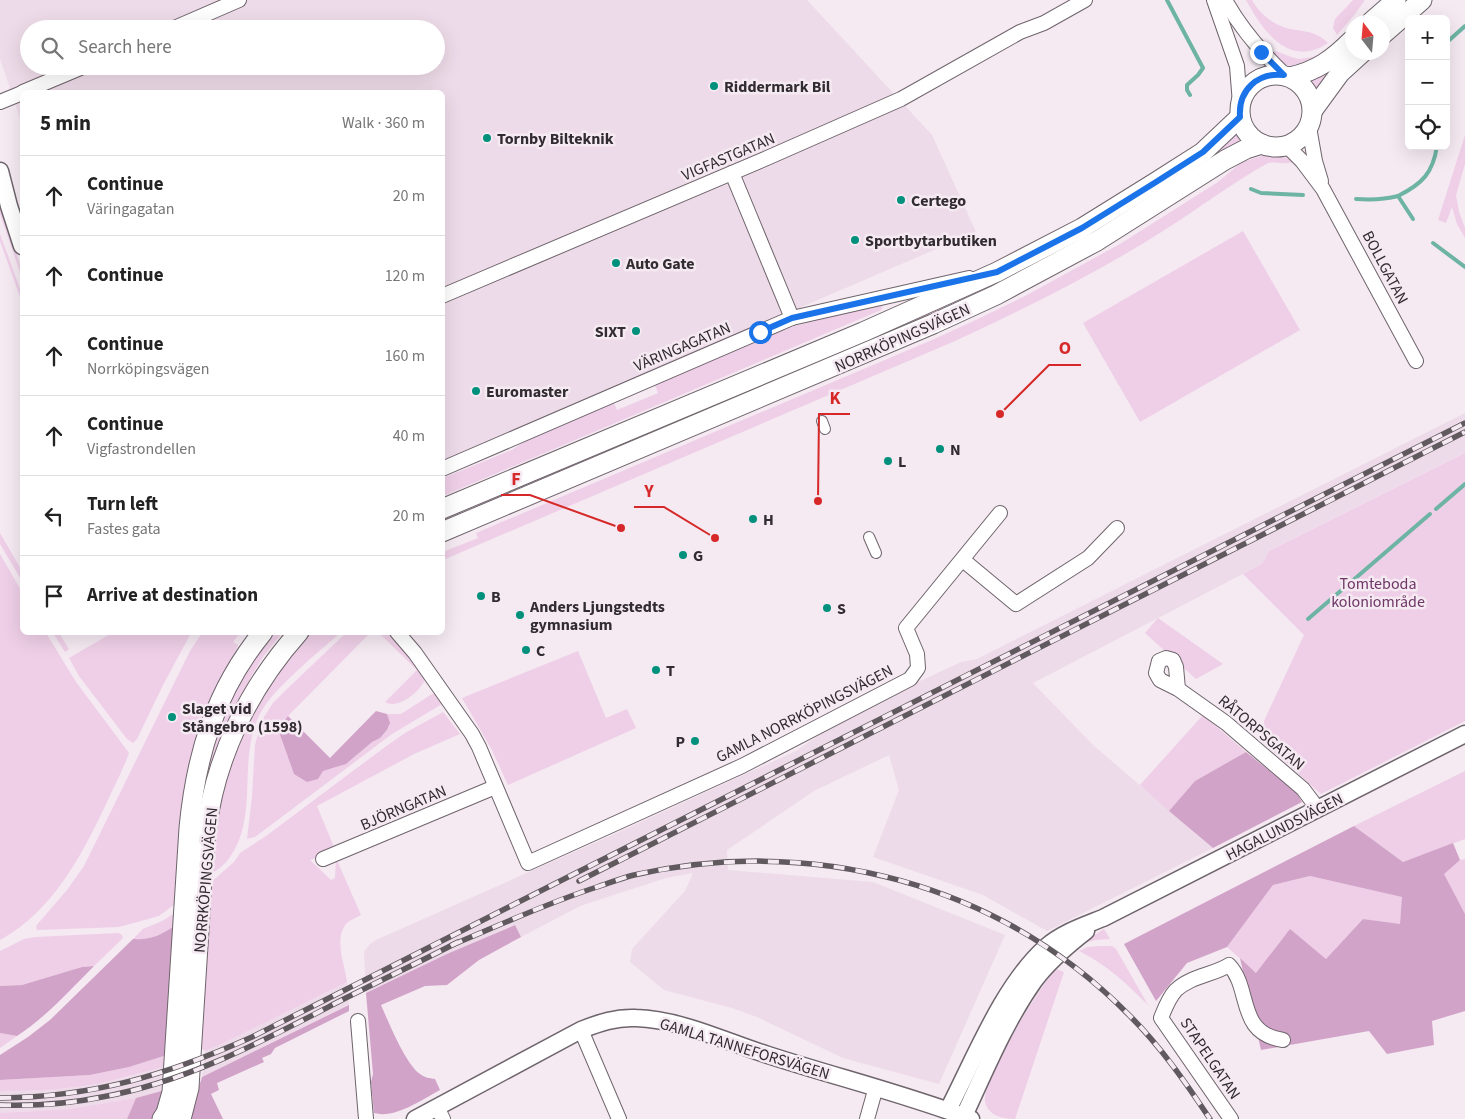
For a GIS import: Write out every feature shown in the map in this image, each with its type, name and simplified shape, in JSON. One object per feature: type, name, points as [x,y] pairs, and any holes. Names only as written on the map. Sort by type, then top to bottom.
[{"type":"main road","points":[[1379,15],[1396,0]]},
{"type":"main road","points":[[1390,28],[1422,0]]},
{"type":"main road","points":[[1345,46],[1323,65],[1307,73],[1287,76],[1265,76],[1259,79],[1243,103],[1244,128],[1251,137],[1262,144],[1274,147],[1287,146],[1300,139],[1340,73],[1354,60]]},
{"type":"main road","points":[[1287,76],[1306,89],[1312,102],[1311,118]]},
{"type":"main road","name":"NORRKÖPINGSVÄGEN","points":[[445,508],[864,332],[997,272],[1082,228],[1203,152],[1243,103]]},
{"type":"main road","name":"NORRKÖPINGSVÄGEN","points":[[445,531],[925,328],[996,295],[1097,240],[1225,160],[1246,149],[1262,144]]},
{"type":"main road","name":"NORRKÖPINGSVÄGEN","points":[[162,1119],[166,1113],[172,1092],[189,828],[192,795],[198,763],[216,708],[233,676],[260,635]]},
{"type":"main road","name":"NORRKÖPINGSVÄGEN","points":[[181,1119],[189,1088],[206,830],[212,797],[220,767],[245,707],[264,676],[297,635]]},
{"type":"street","points":[[193,20],[239,0]]},
{"type":"street","name":"VIGFASTGATAN","points":[[1020,32],[1040,16],[1066,0]]},
{"type":"street","name":"VIGFASTGATAN","points":[[445,295],[901,99],[1020,32],[1044,23],[1085,0]]},
{"type":"street","points":[[1215,0],[1237,38],[1243,55],[1243,103]]},
{"type":"street","points":[[1225,0],[1243,31],[1261,52],[1287,76]]},
{"type":"street","points":[[30,90],[64,75]]},
{"type":"street","points":[[0,102],[20,94]]},
{"type":"street","name":"BOLLGATAN","points":[[1311,118],[1315,161],[1323,189]]},
{"type":"street","name":"BOLLGATAN","points":[[1287,146],[1302,161],[1323,189],[1416,361]]},
{"type":"street","points":[[0,170],[20,240]]},
{"type":"street","points":[[732,173],[792,318]]},
{"type":"street","name":"VÄRINGAGATAN","points":[[445,468],[792,318],[997,272]]},
{"type":"street","name":"GAMLA NORRKÖPINGSVÄGEN","points":[[496,787],[528,863],[742,766],[910,679],[918,668],[917,654],[906,628],[1000,513]]},
{"type":"street","points":[[963,560],[1016,604],[1088,558],[1117,528]]},
{"type":"street","points":[[869,537],[876,553]]},
{"type":"street","points":[[400,635],[415,653],[472,734],[496,787]]},
{"type":"street","points":[[407,635],[415,653]]},
{"type":"street","name":"RÅTORPSGATAN","points":[[1178,689],[1226,722],[1303,789],[1318,809]]},
{"type":"street","name":"HAGALUNDSVÄGEN","points":[[948,1110],[1012,987],[1046,947],[1060,937],[1103,918],[1465,734]]},
{"type":"street","name":"BJÖRNGATAN","points":[[323,859],[496,787]]},
{"type":"street","name":"HAGALUNDSVÄGEN","points":[[968,1118],[983,1074],[1011,1019],[1035,980],[1058,955],[1103,918]]},
{"type":"street","name":"STAPELGATAN","points":[[1231,1119],[1162,1018],[1175,991],[1190,981],[1220,971],[1229,965],[1236,972],[1245,1004],[1253,1022],[1261,1032],[1273,1039],[1283,1040]]},
{"type":"street","name":"GAMLA TANNEFORSVÄGEN","points":[[415,1119],[440,1113],[581,1030],[607,1020],[637,1018],[670,1023],[771,1056],[876,1087],[968,1118]]},
{"type":"street","points":[[358,1021],[366,1119]]},
{"type":"street","points":[[581,1030],[619,1119]]},
{"type":"street","points":[[867,1119],[876,1087]]},
{"type":"shaded area","points":[[0,0],[807,0],[932,135],[976,232],[445,460],[445,90],[20,90],[20,118],[0,59]]},
{"type":"shaded area","points":[[1465,413],[1465,453],[1269,551],[1262,564],[1033,683],[1093,745],[1213,848],[1047,931],[983,895],[873,857],[899,790],[889,755],[814,791],[727,850],[728,870],[873,882],[1005,935],[939,1084],[843,1058],[757,1017],[732,1008],[664,990],[630,962],[632,949],[685,891],[693,873],[666,878],[580,906],[521,937],[514,925],[366,993],[364,952],[376,940],[796,751],[828,729],[890,695],[961,662],[977,659]]},
{"type":"shaded area","points":[[376,711],[387,714],[390,723],[380,738],[372,742],[346,764],[323,771],[318,779],[307,782],[294,774],[280,735],[281,725],[288,716],[330,758]]},
{"type":"shaded area","points":[[1246,752],[1296,792],[1302,802],[1213,848],[1169,811],[1195,781]]},
{"type":"shaded area","points":[[1354,826],[1403,862],[1453,843],[1460,860],[1444,874],[1465,914],[1465,1011],[1432,1021],[1434,1045],[1387,1054],[1369,1031],[1261,1050],[1240,958],[1256,973],[1290,929],[1326,959],[1363,919],[1400,924],[1402,897],[1310,876],[1273,885],[1227,947],[1187,963],[1156,1001],[1124,944]]},
{"type":"shaded area","points":[[515,925],[521,937],[479,960],[447,985],[425,986],[381,1005],[409,1062],[422,1075],[435,1079],[440,1090],[399,1111],[382,1114],[374,1113],[371,1082],[373,1074],[366,993],[447,954]]},
{"type":"shaded area","points":[[174,926],[167,1055],[129,1067],[90,1075],[0,1080],[0,1055],[50,1020],[133,939],[155,937]]},
{"type":"shaded area","points":[[94,966],[28,1029],[17,1036],[0,1033],[0,986],[22,985],[82,967]]},
{"type":"shaded area","points":[[347,982],[349,1005],[202,1077],[205,1051]]},
{"type":"shaded area","points":[[349,1005],[349,1011],[275,1048],[271,1054],[262,1058],[264,1062],[217,1083],[219,1090],[211,1094],[223,1119],[189,1119],[202,1077]]},
{"type":"shaded area","points":[[167,1066],[165,1090],[136,1098],[69,1109],[0,1113],[0,1091],[79,1087],[125,1078]]},
{"type":"shaded area","points":[[165,1090],[153,1119],[127,1119],[136,1098]]},
{"type":"green space","points":[[1246,0],[1252,0],[1265,16],[1276,24],[1289,29],[1305,31],[1321,37],[1328,43],[1314,50],[1301,52],[1289,49],[1269,34]]},
{"type":"green space","points":[[1353,0],[1365,0],[1354,15],[1345,15],[1345,26],[1337,35],[1333,28],[1335,19]]},
{"type":"green space","points":[[1276,51],[1299,59],[1319,56],[1320,59],[1299,66],[1288,66],[1269,54]]},
{"type":"green space","points":[[1333,67],[1317,92],[1310,80]]},
{"type":"green space","points":[[1237,131],[1244,142],[1107,227],[988,291],[445,524],[445,520],[489,499],[895,327],[1195,166],[1227,142]]},
{"type":"green space","points":[[1465,135],[1465,164],[1456,195],[1459,212],[1465,228],[1465,238],[1457,224],[1452,207],[1446,223],[1438,220]]},
{"type":"green space","points":[[1274,155],[1282,156],[1293,162],[1268,163],[1163,231],[1087,276],[955,341],[445,559],[445,551],[478,538],[476,533],[932,340],[1027,295],[1120,244],[1218,182],[1242,162],[1262,156]]},
{"type":"green space","points":[[0,205],[20,264],[20,272],[0,214]]},
{"type":"green space","points":[[1243,231],[1300,330],[1140,422],[1083,323]]},
{"type":"green space","points":[[0,234],[20,289],[20,296],[0,241]]},
{"type":"green space","points":[[880,304],[883,305],[881,310],[445,495],[445,477],[512,450],[538,433],[613,401],[617,410],[658,393],[654,383],[788,328]]},
{"type":"green space","name":"Tomteboda koloniområde","points":[[1465,453],[1465,721],[1321,794],[1265,744],[1264,721],[1304,635],[1243,574],[1262,564],[1269,551]]},
{"type":"green space","points":[[0,533],[20,568],[20,578],[0,544]]},
{"type":"green space","points":[[0,554],[20,589],[20,635],[47,635],[76,682],[129,753],[87,842],[64,880],[36,914],[0,940]]},
{"type":"green space","points":[[1158,618],[1223,664],[1196,679],[1145,633]]},
{"type":"green space","points":[[54,635],[60,635],[69,649],[65,652]]},
{"type":"green space","points":[[109,635],[190,635],[137,739],[133,743],[127,739],[79,676],[69,658]]},
{"type":"green space","points":[[201,635],[238,635],[233,642],[238,645],[234,654],[175,904],[159,916],[119,927],[37,930],[36,926],[67,890],[84,866],[190,651]]},
{"type":"green space","points":[[271,635],[280,635],[252,675],[227,724],[216,754],[202,810],[198,802],[216,730],[244,673]]},
{"type":"green space","points":[[306,635],[338,635],[274,694],[260,714],[253,732],[250,750],[243,827],[237,845],[227,861],[209,876],[210,854],[225,771],[262,692]]},
{"type":"green space","points":[[344,635],[368,635],[281,725],[280,735],[294,774],[326,770],[348,762],[385,733],[389,726],[387,714],[401,714],[432,694],[436,694],[442,704],[392,734],[255,837],[247,839],[255,745],[262,720],[273,703]]},
{"type":"green space","points":[[381,635],[394,635],[425,679],[419,689],[408,698],[396,703],[390,704],[385,702],[417,670]]},
{"type":"green space","points":[[578,651],[606,718],[627,709],[636,728],[508,785],[492,750],[462,698]]},
{"type":"green space","points":[[443,712],[460,734],[414,754],[317,806],[334,851],[310,860],[331,880],[335,878],[336,858],[361,915],[347,923],[341,936],[341,952],[347,982],[205,1051],[199,1046],[174,926],[155,937],[133,939],[143,929],[175,913],[234,862],[240,853],[266,836],[405,733]]},
{"type":"green space","points":[[1203,715],[1246,752],[1195,781],[1169,811],[1140,785]]},
{"type":"green space","points":[[1465,771],[1465,839],[1403,862],[1354,826]]},
{"type":"green space","points":[[1465,859],[1465,914],[1443,874],[1460,860]]},
{"type":"green space","points":[[1310,876],[1403,897],[1400,925],[1363,919],[1326,959],[1256,973],[1227,947],[1273,885]]},
{"type":"green space","points":[[1104,929],[1110,939],[1095,940],[1081,944]]},
{"type":"green space","points":[[118,933],[123,938],[94,966],[82,967],[22,985],[0,986],[0,951],[24,939]]},
{"type":"green space","points":[[1112,946],[1116,949],[1148,1005],[1107,968],[1079,951],[1088,947]]},
{"type":"green space","points":[[1056,969],[1064,972],[1015,1119],[996,1115],[989,1110],[985,1101],[986,1090],[992,1073],[1025,1013]]},
{"type":"green space","points":[[0,1033],[17,1036],[0,1048]]},
{"type":"green space","points":[[167,1055],[167,1066],[100,1083],[58,1089],[0,1091],[0,1080],[90,1075],[129,1067]]},
{"type":"green space","points":[[136,1098],[127,1119],[0,1119],[0,1113],[69,1109]]},
{"type":"waterway","points":[[1167,0],[1203,68],[1187,85],[1190,95]]},
{"type":"waterway","points":[[1450,39],[1465,26]]},
{"type":"waterway","points":[[1398,196],[1414,187],[1425,177],[1433,164],[1436,150]]},
{"type":"waterway","points":[[1251,189],[1261,193],[1303,195]]},
{"type":"waterway","points":[[1356,199],[1398,196],[1413,219]]},
{"type":"waterway","points":[[1433,243],[1465,267]]},
{"type":"waterway","points":[[1436,509],[1465,484]]},
{"type":"waterway","points":[[1308,619],[1430,514]]},
{"type":"railway","points":[[0,1098],[34,1097],[67,1093],[129,1081],[190,1062],[252,1037],[1465,423]]},
{"type":"railway","points":[[579,881],[1465,432]]},
{"type":"railway","points":[[452,945],[542,907],[620,879],[702,864],[769,861],[836,867],[901,881],[963,902],[1023,932],[1078,970],[1130,1016],[1152,1040],[1210,1119]]},
{"type":"railway","points":[[0,1105],[51,1104],[89,1099],[133,1090],[193,1071],[251,1046],[458,942]]},
{"type":"place","name":"Riddermark Bil","points":[[714,86]]},
{"type":"place","name":"Tornby Bilteknik","points":[[487,138]]},
{"type":"place","name":"Certego","points":[[901,200]]},
{"type":"place","name":"Sportbytarbutiken","points":[[855,240]]},
{"type":"place","name":"Auto Gate","points":[[616,263]]},
{"type":"place","name":"SIXT","points":[[636,331]]},
{"type":"place","name":"Euromaster","points":[[476,391]]},
{"type":"place","name":"O","points":[[1000,414]]},
{"type":"place","name":"N","points":[[940,449]]},
{"type":"place","name":"L","points":[[888,461]]},
{"type":"place","name":"K","points":[[818,501]]},
{"type":"place","name":"H","points":[[753,519]]},
{"type":"place","name":"F","points":[[621,528]]},
{"type":"place","name":"Y","points":[[715,538]]},
{"type":"place","name":"G","points":[[683,555]]},
{"type":"place","name":"B","points":[[481,596]]},
{"type":"place","name":"S","points":[[827,608]]},
{"type":"place","name":"Anders Ljungstedts gymnasium","points":[[520,615]]},
{"type":"place","name":"C","points":[[526,650]]},
{"type":"place","name":"T","points":[[656,670]]},
{"type":"place","name":"Slaget vid Stångebro (1598)","points":[[172,717]]},
{"type":"place","name":"P","points":[[695,741]]},
{"type":"route","points":[[760,332],[792,318],[997,272],[1082,228],[1203,152],[1240,117],[1240,104],[1243,95],[1253,82],[1265,76],[1284,75],[1261,52]]}]
